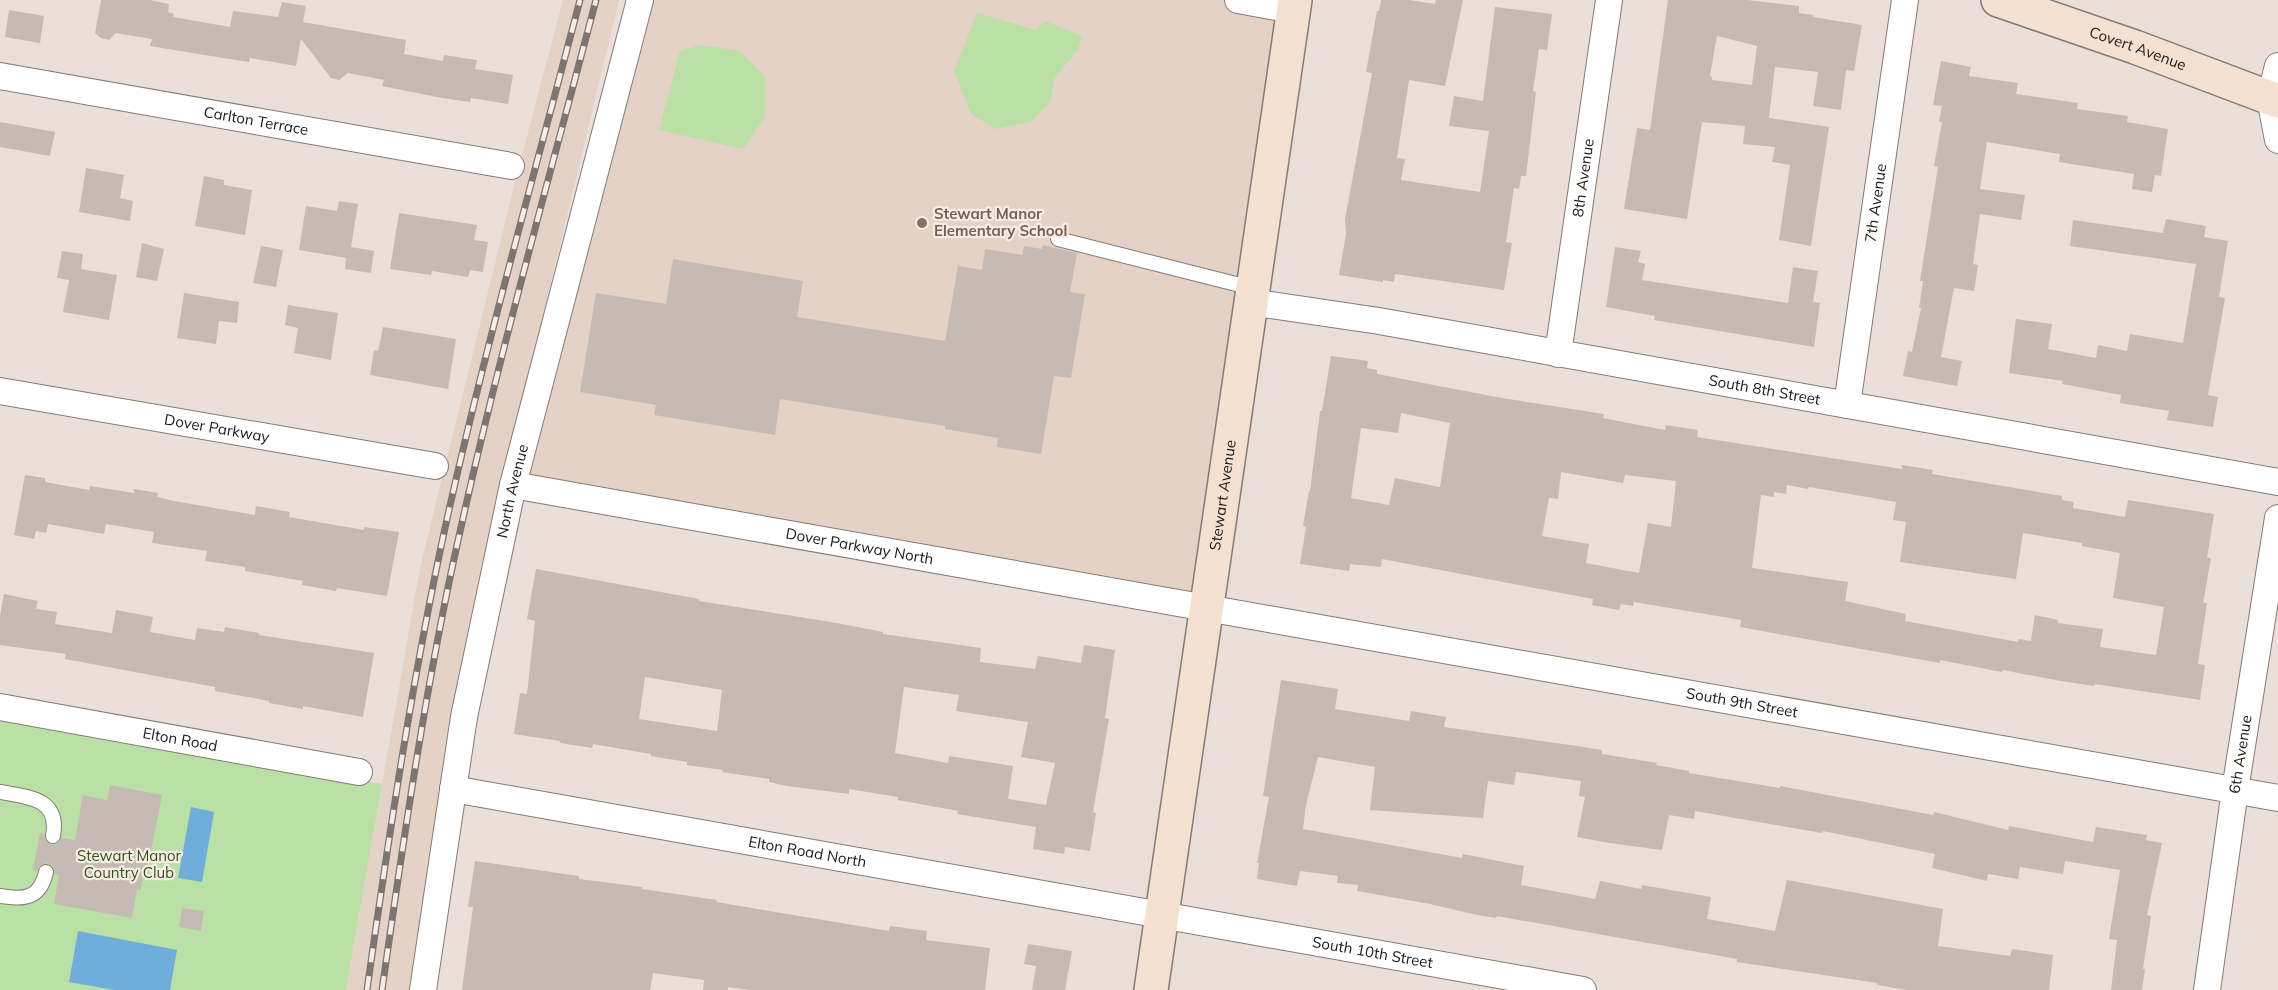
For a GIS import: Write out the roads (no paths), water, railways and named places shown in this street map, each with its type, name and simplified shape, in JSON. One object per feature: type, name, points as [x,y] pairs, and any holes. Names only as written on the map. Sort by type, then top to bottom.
[{"type":"main road","name":"Covert Avenue","points":[[1998,0],[2135,47],[2274,100]]},
{"type":"main road","name":"Stewart Avenue","points":[[1151,990],[1294,5]]},
{"type":"street","name":"North Avenue","points":[[423,990],[467,705],[513,485],[640,0]]},
{"type":"street","points":[[1238,0],[1294,5]]},
{"type":"street","name":"8th Avenue","points":[[1558,354],[1609,0]]},
{"type":"street","name":"7th Avenue","points":[[1847,405],[1905,0]]},
{"type":"street","points":[[2278,66],[2274,100],[2278,140]]},
{"type":"street","name":"Carlton Terrace","points":[[0,76],[511,166]]},
{"type":"street","name":"South 8th Street","points":[[1251,295],[1558,354],[2278,482]]},
{"type":"street","name":"Dover Parkway","points":[[0,391],[435,466]]},
{"type":"street","name":"Dover Parkway North","points":[[513,485],[1206,609]]},
{"type":"street","name":"6th Avenue","points":[[2207,990],[2235,790],[2278,518]]},
{"type":"street","name":"South 9th Street","points":[[1206,609],[2278,798]]},
{"type":"street","name":"Elton Road","points":[[0,707],[359,772]]},
{"type":"street","name":"Elton Road North","points":[[453,789],[1162,915]]},
{"type":"street","name":"South 10th Street","points":[[1162,915],[1583,990]]},
{"type":"lane","points":[[1058,239],[1251,295]]},
{"type":"lane","points":[[0,792],[32,798],[43,803],[52,813],[55,826],[53,836]]},
{"type":"lane","points":[[0,896],[25,898],[38,892],[44,883],[46,872]]},
{"type":"water","points":[[191,807],[214,812],[202,882],[178,878]]},
{"type":"water","points":[[78,931],[177,950],[170,990],[114,990],[69,982]]},
{"type":"railway","points":[[367,990],[402,758],[445,528],[493,330],[580,0]]},
{"type":"railway","points":[[382,990],[422,729],[451,573],[502,357],[596,0]]},
{"type":"place","name":"Stewart Manor Elementary School","points":[[922,223]]},
{"type":"park label","name":"Stewart Manor Country Club","points":[[129,864]]}]
